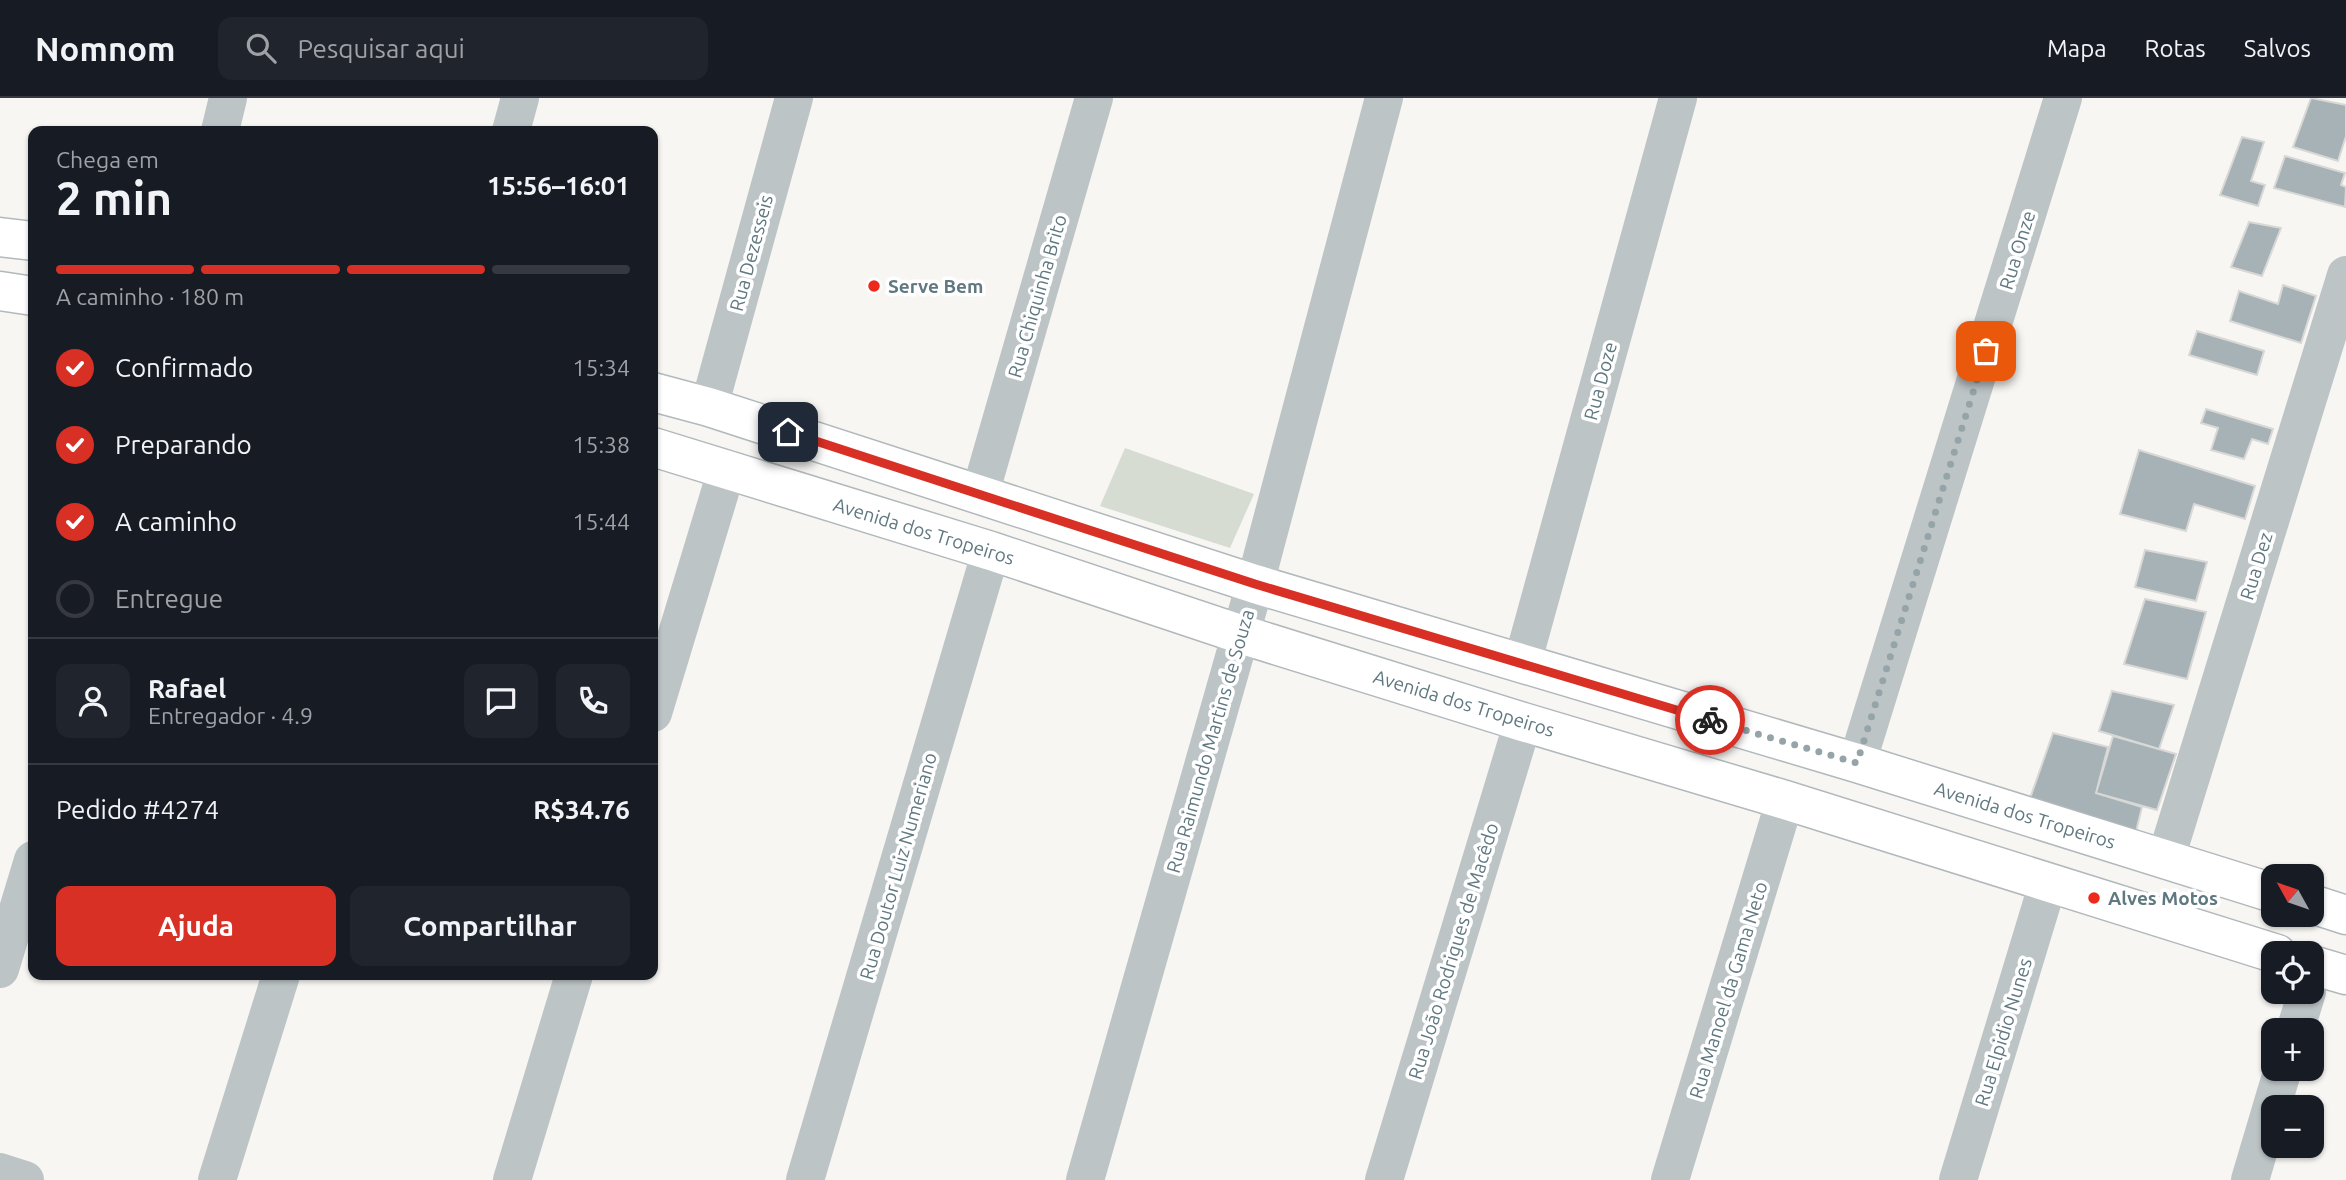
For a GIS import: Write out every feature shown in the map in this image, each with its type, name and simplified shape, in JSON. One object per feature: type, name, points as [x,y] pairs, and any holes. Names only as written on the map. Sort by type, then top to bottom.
[{"type":"main road","points":[[0,237],[28,240]]},
{"type":"main road","points":[[0,291],[28,295]]},
{"type":"main road","name":"Avenida dos Tropeiros","points":[[658,393],[709,407],[1255,584],[1857,763],[2258,888]]},
{"type":"main road","name":"Avenida dos Tropeiros","points":[[658,448],[990,551],[1240,634],[2261,949]]},
{"type":"main road","points":[[2226,937],[2258,888]]},
{"type":"main road","points":[[2324,909],[2346,915]]},
{"type":"street","points":[[221,126],[228,98]]},
{"type":"street","points":[[512,126],[520,98]]},
{"type":"street","name":"Rua Dezesseis","points":[[709,407],[794,98]]},
{"type":"street","name":"Rua Chiquinha Brito","points":[[979,494],[1094,98]]},
{"type":"street","name":"Rua Raimundo Martins de Souza","points":[[1085,1180],[1255,584],[1384,98]]},
{"type":"street","name":"Rua Doze","points":[[1522,664],[1678,98]]},
{"type":"street","name":"Rua Onze","points":[[1857,763],[2063,98]]},
{"type":"street","name":"Rua Dez","points":[[2166,858],[2346,275]]},
{"type":"street","points":[[658,697],[727,469]]},
{"type":"street","name":"Rua Doutor Luiz Numeriano","points":[[805,1180],[990,551]]},
{"type":"street","name":"Rua João Rodrigues de Macêdo","points":[[1384,1180],[1523,722]]},
{"type":"street","name":"Rua Manoel da Gama Neto","points":[[1670,1180],[1785,800]]},
{"type":"street","points":[[0,969],[28,877]]},
{"type":"street","name":"Rua Elpidio Nunes","points":[[1958,1180],[2048,883]]},
{"type":"street","points":[[217,1180],[279,980]]},
{"type":"street","points":[[512,1180],[572,980]]},
{"type":"street","points":[[2250,1180],[2280,1081]]},
{"type":"street","points":[[0,1172],[25,1180]]},
{"type":"shaded area","points":[[1125,448],[1254,494],[1230,548],[1100,506]]},
{"type":"building","points":[[2311,98],[2346,105],[2346,136],[2338,161],[2293,147]]},
{"type":"building","points":[[2242,137],[2264,142],[2251,181],[2265,185],[2258,206],[2220,195]]},
{"type":"building","points":[[2285,156],[2345,173],[2341,185],[2346,187],[2345,207],[2274,188]]},
{"type":"building","points":[[2249,222],[2281,228],[2262,276],[2231,267]]},
{"type":"building","points":[[2283,285],[2316,296],[2301,343],[2230,321],[2239,291],[2278,304]]},
{"type":"building","points":[[2197,331],[2264,351],[2257,375],[2189,355]]},
{"type":"building","points":[[2206,409],[2273,429],[2268,444],[2252,439],[2244,459],[2211,450],[2218,428],[2201,423]]},
{"type":"building","points":[[2139,450],[2255,486],[2245,519],[2194,504],[2186,531],[2120,514]]},
{"type":"building","points":[[2145,550],[2207,562],[2196,601],[2135,587]]},
{"type":"building","points":[[2145,599],[2206,612],[2187,679],[2124,664]]},
{"type":"building","points":[[2112,691],[2174,705],[2159,749],[2099,731]]},
{"type":"building","points":[[2053,733],[2108,747],[2096,793],[2142,807],[2134,840],[2027,807]]},
{"type":"building","points":[[2113,736],[2176,754],[2157,810],[2096,793]]},
{"type":"way so far","points":[[1710,720],[1857,763],[1986,351]]},
{"type":"place","name":"Serve Bem","points":[[874,286]]},
{"type":"place","name":"Alves Motos","points":[[2094,898]]},
{"type":"route","points":[[788,432],[1255,584],[1710,720]]}]
